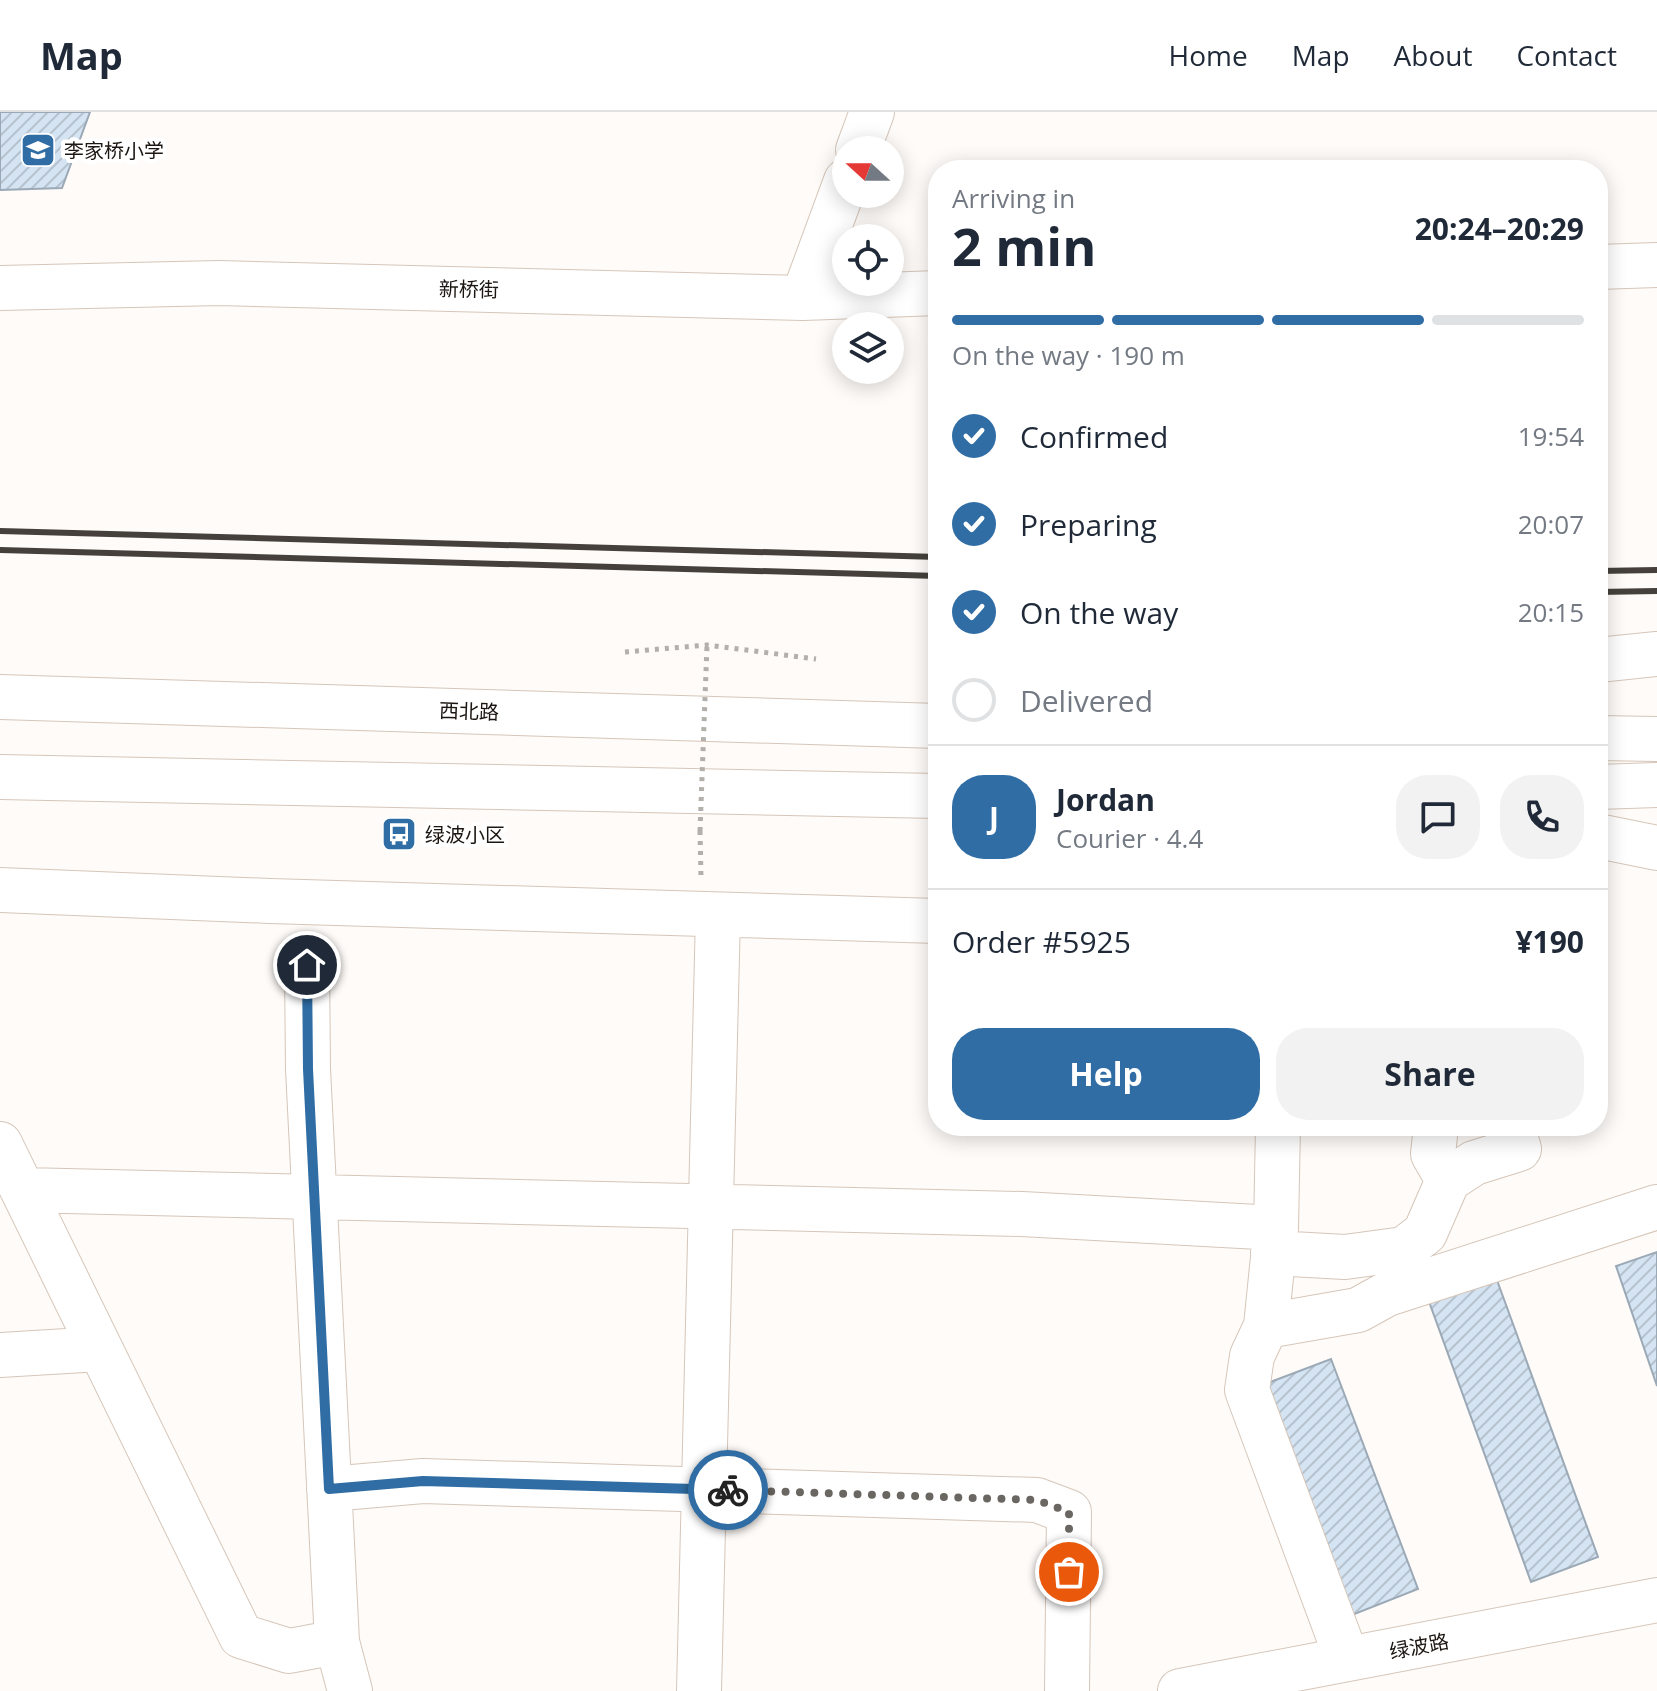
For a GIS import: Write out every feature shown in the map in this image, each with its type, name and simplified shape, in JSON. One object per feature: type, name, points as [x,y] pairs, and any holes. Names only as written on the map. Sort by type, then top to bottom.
[{"type":"main road","points":[[863,136],[872,112]]},
{"type":"main road","points":[[803,298],[836,208]]},
{"type":"main road","points":[[1608,267],[1657,265]]},
{"type":"main road","name":"新桥街","points":[[0,288],[219,283],[803,298],[928,293]]},
{"type":"main road","points":[[1608,659],[1657,654]]},
{"type":"main road","name":"西北路","points":[[0,697],[928,726]]},
{"type":"main road","points":[[1608,738],[1657,739]]},
{"type":"main road","points":[[0,777],[928,796]]},
{"type":"main road","points":[[1608,787],[1657,785]]},
{"type":"main road","points":[[1608,838],[1657,848]]},
{"type":"main road","points":[[0,890],[710,896],[928,920]]},
{"type":"main road","points":[[699,1691],[711,1207],[710,896]]},
{"type":"main road","points":[[307,965],[308,1069],[337,1642],[350,1691]]},
{"type":"main road","points":[[1278,1136],[1274,1241],[1266,1326],[1252,1356],[1247,1390],[1347,1659]]},
{"type":"main road","points":[[1435,1136],[1433,1154],[1448,1180]]},
{"type":"main road","points":[[23,1190],[1022,1214],[1274,1241],[1345,1257],[1404,1249],[1425,1233],[1448,1180],[1474,1163],[1519,1149],[1515,1136]]},
{"type":"main road","points":[[0,1144],[241,1636],[289,1651],[337,1642]]},
{"type":"main road","points":[[1266,1326],[1358,1310],[1387,1294],[1657,1207]]},
{"type":"main road","points":[[0,1355],[100,1349]]},
{"type":"main road","points":[[329,1489],[423,1481],[1037,1500],[1069,1512],[1067,1691]]},
{"type":"main road","name":"绿波路","points":[[1180,1691],[1657,1600]]},
{"type":"path","points":[[707,645],[700,831],[710,896]]},
{"type":"path","points":[[625,652],[707,645],[816,659]]},
{"type":"building","name":"李家桥小学","points":[[0,112],[90,112],[62,188],[0,190]]},
{"type":"building","points":[[1657,1252],[1657,1386],[1616,1266]]},
{"type":"building","points":[[1494,1272],[1598,1557],[1531,1582],[1427,1296]]},
{"type":"building","points":[[1331,1359],[1418,1589],[1352,1615],[1265,1384]]},
{"type":"railway","points":[[0,531],[928,557]]},
{"type":"railway","points":[[0,550],[928,576]]},
{"type":"railway","points":[[1608,571],[1657,570]]},
{"type":"railway","points":[[1608,592],[1657,591]]},
{"type":"way so far","points":[[728,1490],[1037,1500],[1069,1512],[1069,1572]]},
{"type":"place","name":"李家桥小学","points":[[38,150]]},
{"type":"place","name":"绿波小区","points":[[399,834]]},
{"type":"route","points":[[307,965],[308,1069],[329,1489],[423,1481],[728,1490]]}]
